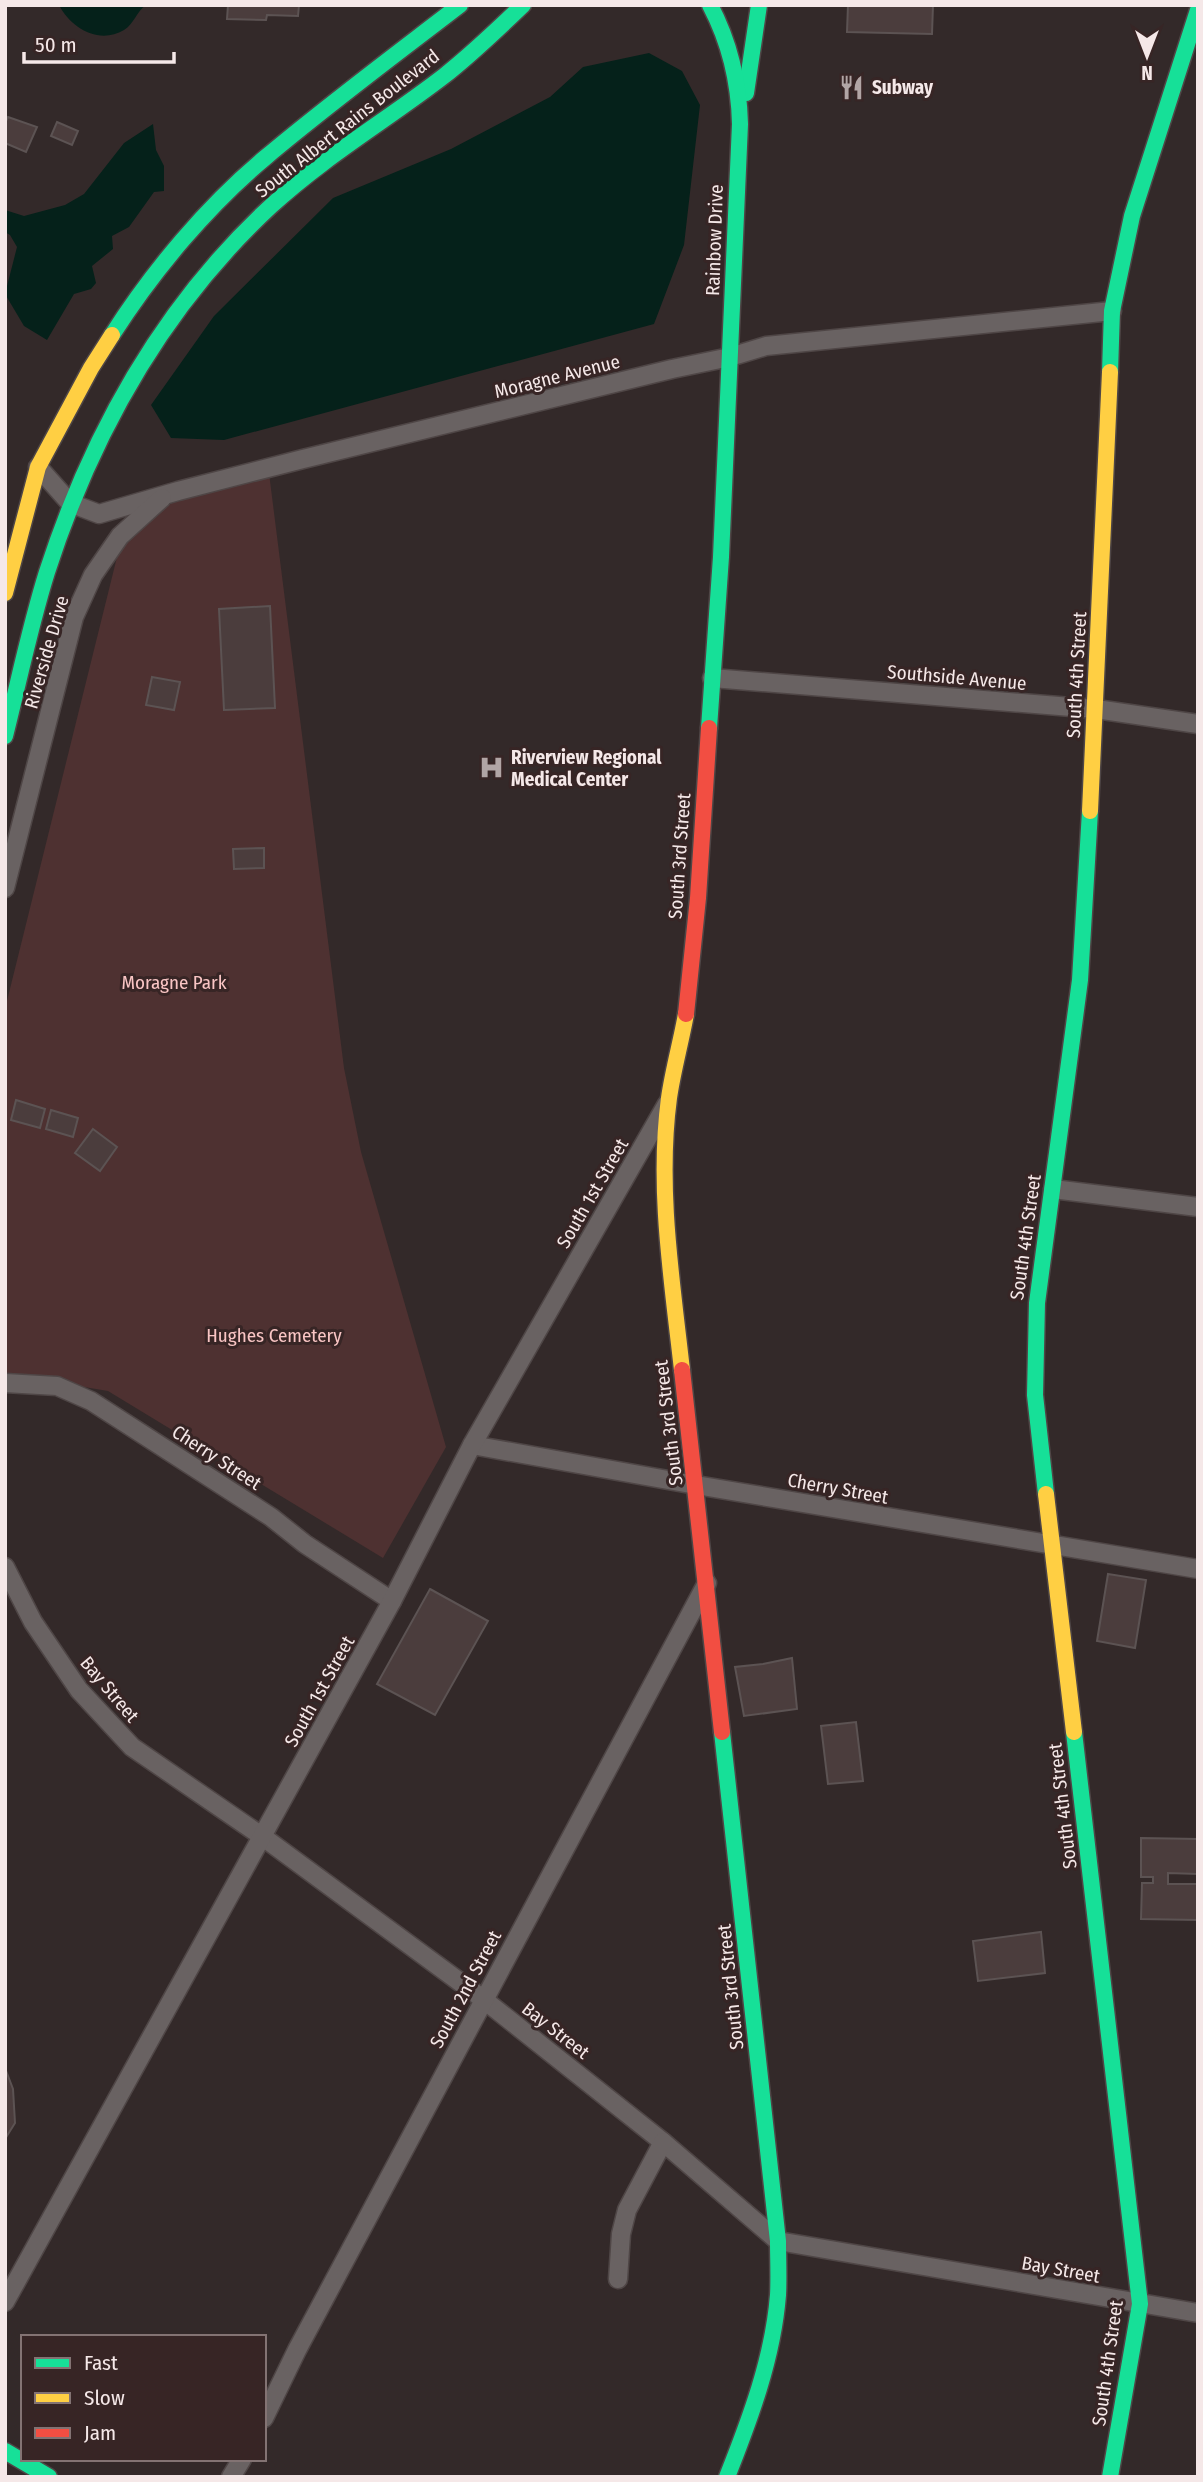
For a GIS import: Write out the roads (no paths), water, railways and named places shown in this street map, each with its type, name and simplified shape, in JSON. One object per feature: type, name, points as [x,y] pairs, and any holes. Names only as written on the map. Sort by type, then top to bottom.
[{"type":"main road","name":"South Albert Rains Boulevard","points":[[5,593],[38,467],[91,368],[142,290],[184,239],[264,158],[460,5]]},
{"type":"main road","name":"South Albert Rains Boulevard","points":[[5,736],[46,573],[70,503],[100,435],[138,364],[161,329],[214,261],[271,206],[319,166],[468,56],[523,5]]},
{"type":"main road","name":"Rainbow Drive","points":[[710,5],[733,58],[740,102],[730,357]]},
{"type":"main road","name":"Rainbow Drive","points":[[740,124],[759,5]]},
{"type":"main road","name":"South 4th Street","points":[[1110,2477],[1140,2304],[1035,1395],[1037,1303],[1080,980],[1096,709],[1112,310],[1132,216],[1198,10]]},
{"type":"main road","name":"South 3rd Street","points":[[727,2477],[756,2395],[771,2337],[778,2296],[778,2241],[667,1231],[665,1180],[669,1099],[688,1005],[698,898],[730,357]]},
{"type":"main road","points":[[5,2451],[21,2460]]},
{"type":"main road","points":[[22,2461],[49,2477]]},
{"type":"street","name":"Moragne Avenue","points":[[70,503],[100,514],[166,495],[766,346],[1112,310]]},
{"type":"street","points":[[38,467],[70,503]]},
{"type":"street","name":"Riverside Drive","points":[[5,888],[74,617],[93,575],[120,536],[166,495]]},
{"type":"street","name":"Southside Avenue","points":[[712,678],[1096,709],[1198,724]]},
{"type":"street","name":"South 1st Street","points":[[5,2302],[392,1601],[472,1445],[669,1099]]},
{"type":"street","points":[[1053,1189],[1198,1207]]},
{"type":"street","name":"Cherry Street","points":[[5,1383],[57,1386],[91,1401],[271,1517],[305,1544],[392,1601]]},
{"type":"street","name":"Cherry Street","points":[[472,1445],[1198,1569]]},
{"type":"street","name":"Bay Street","points":[[5,1567],[33,1622],[79,1690],[132,1747],[262,1837],[483,1999],[663,2142],[778,2241],[1198,2313]]},
{"type":"street","name":"South 2nd Street","points":[[266,2414],[296,2350],[707,1582]]},
{"type":"street","points":[[618,2279],[621,2234],[627,2210],[663,2142]]},
{"type":"street","points":[[231,2477],[241,2461]]},
{"type":"place","name":"Subway","points":[[852,87]]},
{"type":"place","name":"Riverview Regional Medical Center","points":[[491,768]]},
{"type":"park label","name":"Moragne Park","points":[[174,982]]},
{"type":"park label","name":"Hughes Cemetery","points":[[274,1335]]}]
